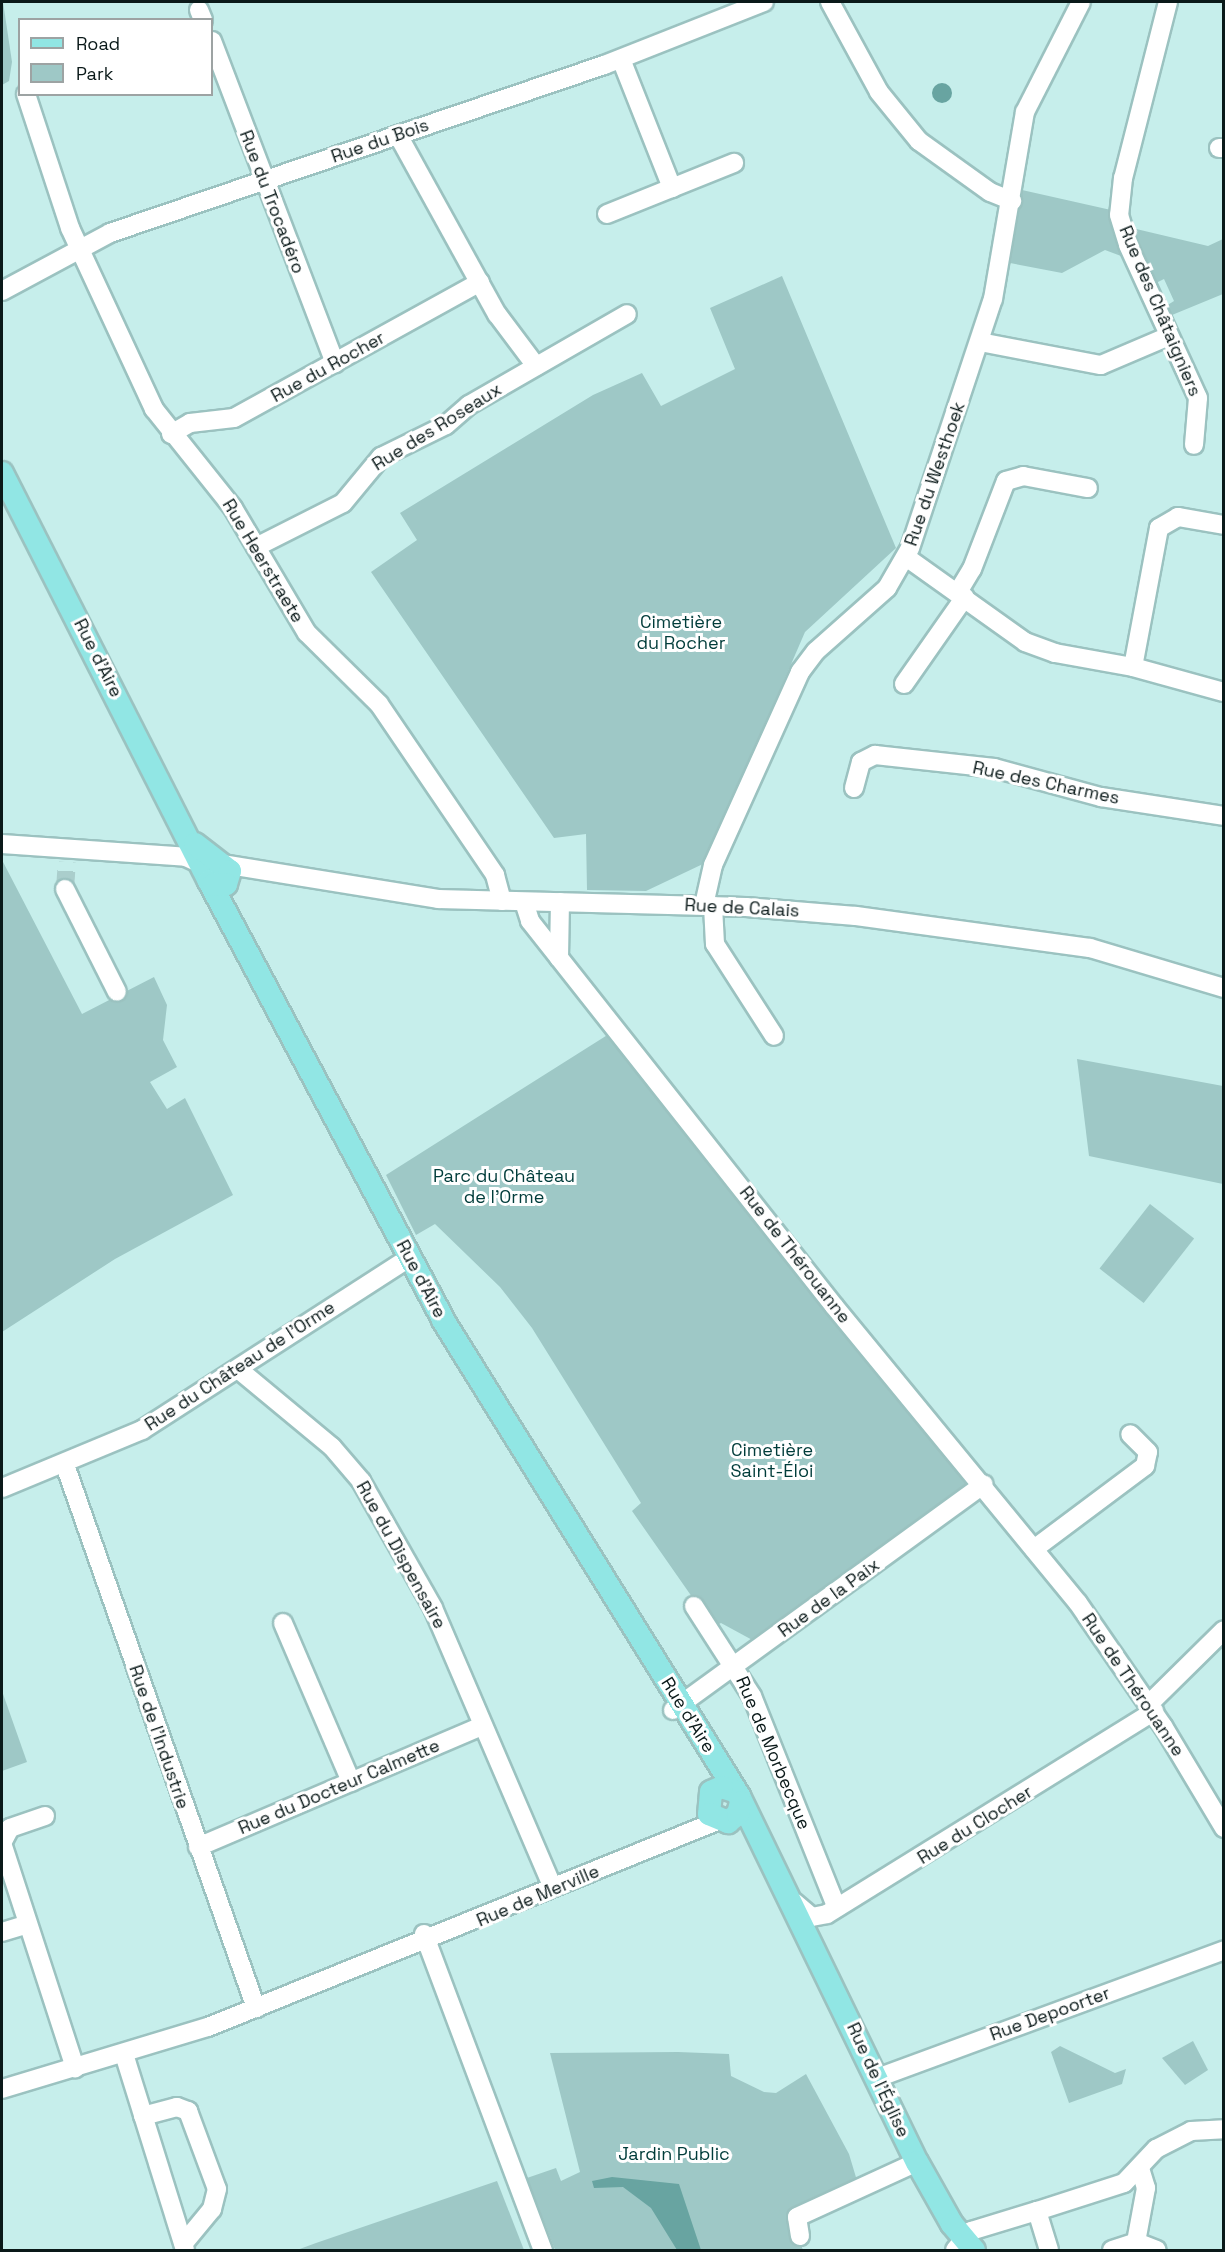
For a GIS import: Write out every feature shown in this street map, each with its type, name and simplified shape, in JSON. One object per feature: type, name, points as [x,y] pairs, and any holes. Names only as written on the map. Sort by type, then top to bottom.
[{"type":"main road","name":"Rue d'Aire","points":[[2,473],[210,869],[409,1258],[678,1707],[723,1805],[763,1846],[794,1902]]},
{"type":"main road","name":"Rue de l'Église","points":[[794,1902],[917,2162],[963,2246]]},
{"type":"street","name":"Rue du Bois","points":[[2,291],[79,249],[262,182],[621,58],[764,2]]},
{"type":"street","points":[[830,2],[879,92],[919,141],[990,192],[1012,201]]},
{"type":"street","name":"Rue du Westhoek","points":[[774,1036],[715,944],[709,905],[713,865],[800,672],[816,651],[881,594],[906,557],[980,342],[1012,201],[1025,112],[1081,2]]},
{"type":"street","name":"Rue des Châtaigniers","points":[[1168,2],[1119,208],[1124,236],[1200,404],[1194,445]]},
{"type":"street","name":"Rue du Trocadéro","points":[[213,44],[262,182],[335,363]]},
{"type":"street","points":[[621,58],[672,188]]},
{"type":"street","name":"Rue Heerstraete","points":[[27,96],[79,249],[145,393],[171,434],[227,501],[307,633],[379,704],[495,874],[502,901]]},
{"type":"street","points":[[398,135],[480,282],[536,366]]},
{"type":"street","points":[[607,214],[734,163]]},
{"type":"street","name":"Rue du Rocher","points":[[171,434],[190,423],[234,418],[480,282]]},
{"type":"street","name":"Rue des Roseaux","points":[[255,547],[342,503],[377,460],[446,425],[469,405],[627,314]]},
{"type":"street","points":[[980,342],[1101,365],[1169,336]]},
{"type":"street","points":[[904,684],[961,595],[1006,481],[1023,476],[1088,488]]},
{"type":"street","points":[[1133,667],[1159,528],[1178,517],[1224,525]]},
{"type":"street","points":[[906,557],[1041,649],[1133,667],[1224,692]]},
{"type":"street","name":"Rue des Charmes","points":[[854,788],[861,762],[875,755],[994,768],[1101,797],[1224,816]]},
{"type":"street","name":"Rue de Calais","points":[[2,844],[67,856],[210,869],[255,870],[411,896],[524,902],[709,905],[835,913],[1065,944],[1224,988]]},
{"type":"street","points":[[65,889],[117,992]]},
{"type":"street","name":"Rue de Thérouanne","points":[[524,902],[530,921],[559,958],[834,1306],[984,1484],[1034,1549],[1151,1707],[1224,1828]]},
{"type":"street","points":[[559,958],[560,902]]},
{"type":"street","name":"Rue du Château de l'Orme","points":[[2,1488],[65,1465],[142,1430],[409,1258]]},
{"type":"street","name":"Rue du Dispensaire","points":[[238,1369],[332,1447],[361,1481],[429,1600],[480,1726],[550,1881]]},
{"type":"street","points":[[1034,1549],[1144,1466],[1148,1452],[1130,1434]]},
{"type":"street","name":"Rue de l'Industrie","points":[[65,1465],[256,2008]]},
{"type":"street","name":"Rue de la Paix","points":[[678,1707],[984,1484]]},
{"type":"street","name":"Rue de Morbecque","points":[[694,1606],[736,1666],[837,1908]]},
{"type":"street","points":[[283,1623],[351,1782]]},
{"type":"street","name":"Rue du Clocher","points":[[794,1902],[815,1918],[837,1908],[1151,1707],[1224,1630]]},
{"type":"street","name":"Rue du Docteur Calmette","points":[[198,1847],[480,1726]]},
{"type":"street","name":"Rue de Merville","points":[[426,1938],[723,1805]]},
{"type":"street","name":"Rue de Merville","points":[[2,2089],[124,2054],[256,2008],[426,1938],[723,1805]]},
{"type":"street","points":[[45,1815],[5,1832],[3,1843],[75,2068]]},
{"type":"street","points":[[2,1932],[28,1924]]},
{"type":"street","points":[[426,1938],[543,2250]]},
{"type":"street","name":"Rue Depoorter","points":[[877,2078],[1224,1950]]},
{"type":"street","points":[[124,2054],[184,2247]]},
{"type":"street","points":[[143,2116],[173,2107],[188,2111],[216,2189],[212,2209],[184,2247]]},
{"type":"street","points":[[963,2246],[1037,2211],[1118,2186],[1174,2139],[1205,2127],[1224,2129]]},
{"type":"street","points":[[801,2236],[797,2217],[917,2162]]},
{"type":"street","points":[[1136,2242],[1147,2182],[1140,2168]]},
{"type":"street","points":[[1037,2211],[1049,2250]]},
{"type":"street","points":[[1112,2250],[1136,2242],[1157,2250]]},
{"type":"green space","points":[[3,2],[12,62],[9,81],[2,85]]},
{"type":"green space","points":[[1022,190],[1111,210],[1121,256],[1105,250],[1062,273],[1010,263]]},
{"type":"green space","points":[[1132,228],[1208,246],[1223,239],[1223,294],[1172,315],[1166,306],[1174,301],[1164,279],[1156,283]]},
{"type":"green space","name":"Cimetière du Rocher","points":[[782,276],[896,548],[805,632],[705,863],[646,891],[587,890],[586,834],[554,838],[371,572],[417,540],[400,513],[593,395],[642,373],[661,406],[735,369],[710,308]]},
{"type":"green space","points":[[2,860],[82,1014],[154,977],[167,1005],[163,1040],[177,1067],[150,1082],[167,1109],[185,1098],[233,1195],[115,1259],[2,1332]]},
{"type":"green space","name":"Cimetière Saint-Éloi","points":[[609,1034],[967,1482],[966,1488],[756,1642],[721,1623],[713,1627],[632,1511],[641,1503],[532,1328],[500,1287],[435,1224],[416,1235],[386,1175]]},
{"type":"green space","points":[[1077,1059],[1223,1086],[1223,1184],[1089,1156]]},
{"type":"green space","points":[[1150,1204],[1194,1238],[1144,1303],[1100,1269]]},
{"type":"green space","points":[[2,1691],[27,1762],[2,1771]]},
{"type":"green space","points":[[1193,2041],[1208,2070],[1185,2085],[1162,2058]]},
{"type":"green space","points":[[1060,2046],[1115,2073],[1126,2069],[1122,2084],[1069,2103],[1051,2052]]},
{"type":"green space","name":"Jardin Public","points":[[550,2053],[729,2054],[731,2076],[764,2092],[776,2093],[806,2074],[849,2154],[858,2184],[790,2217],[803,2250],[555,2250],[527,2178],[556,2168],[561,2181],[580,2172]]},
{"type":"green space","points":[[497,2181],[524,2250],[297,2250],[316,2243]]},
{"type":"shaded area","points":[[942,83],[949,86],[952,93],[949,100],[942,103],[935,100],[932,93],[935,86]]},
{"type":"shaded area","points":[[612,2177],[679,2184],[701,2250],[677,2250],[651,2208],[623,2187],[594,2188],[592,2181]]},
{"type":"tunnel","points":[[65,889],[67,862]]},
{"type":"park label","name":"Parc du Château de l'Orme","points":[[504,1187]]}]
